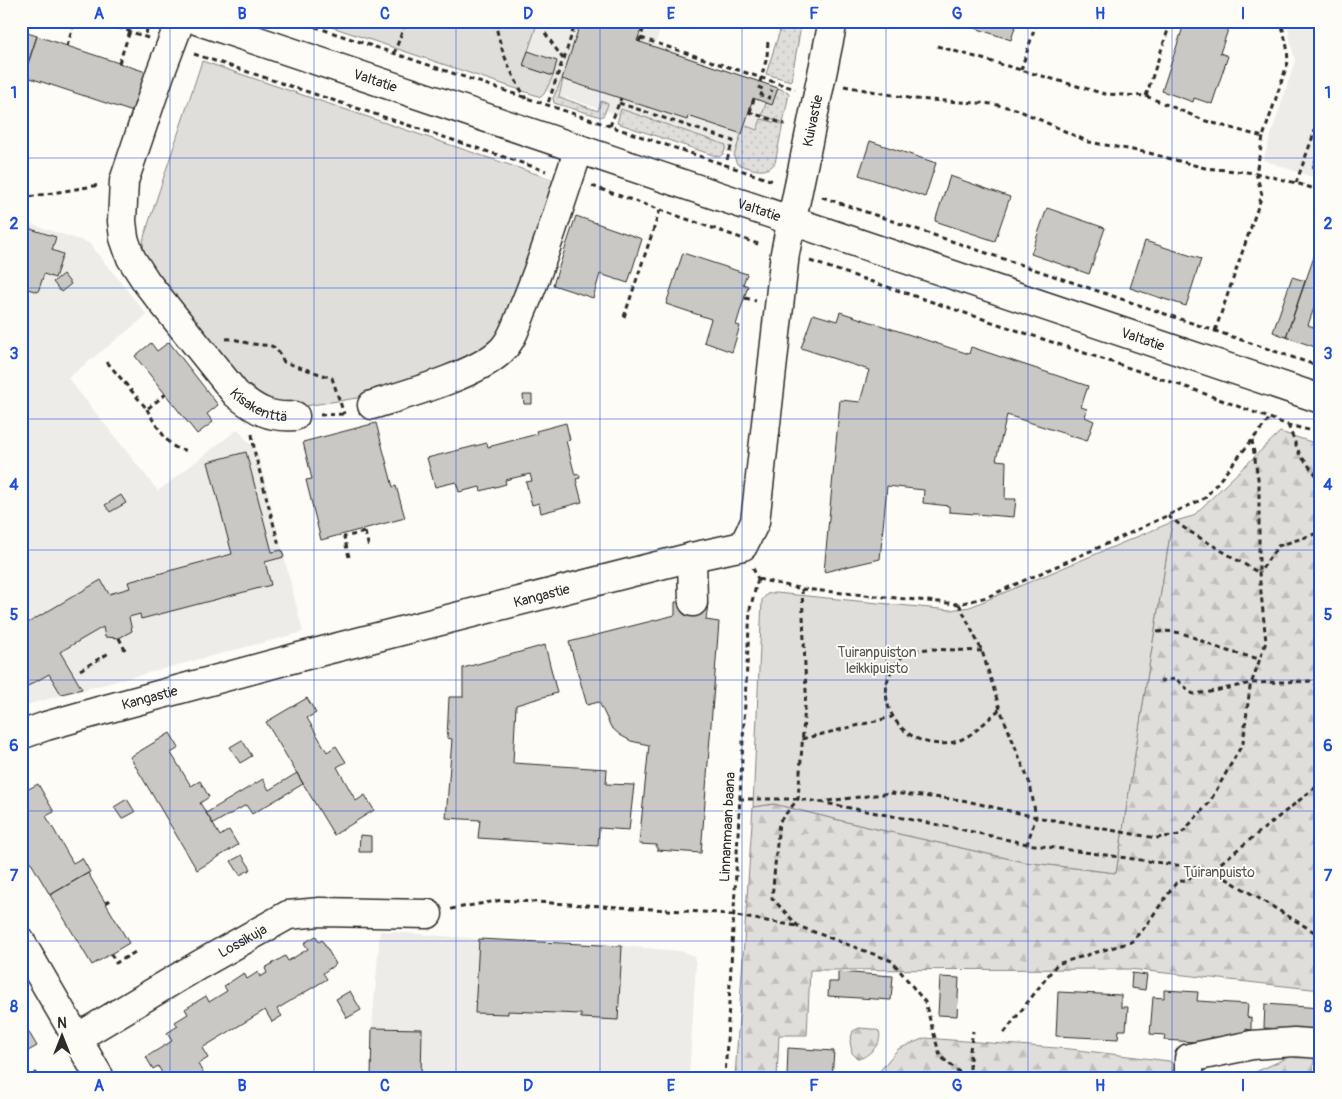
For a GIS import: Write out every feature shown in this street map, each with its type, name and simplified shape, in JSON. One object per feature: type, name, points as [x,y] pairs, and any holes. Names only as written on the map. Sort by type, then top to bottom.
[{"type":"street","name":"Valtatie","points":[[199,21],[1321,399]]},
{"type":"street","name":"Kuivastie","points":[[792,221],[833,21]]},
{"type":"street","name":"Kisakenttä","points":[[175,34],[124,181],[122,221],[124,238],[131,258],[147,283],[202,355],[236,394],[248,404],[271,415],[282,417],[295,416]]},
{"type":"street","points":[[372,405],[439,383],[468,371],[502,351],[511,338],[532,289],[578,149]]},
{"type":"street","name":"Kangastie","points":[[21,736],[46,726],[98,711],[299,657],[692,557],[743,546],[755,522],[785,253],[792,221]]},
{"type":"street","points":[[692,557],[693,602]]},
{"type":"street","name":"Lossikuja","points":[[77,1038],[199,965],[288,916],[320,912],[428,914]]},
{"type":"street","points":[[21,942],[100,1078]]},
{"type":"street","points":[[1189,1068],[1252,1044],[1294,1042],[1321,1044]]},
{"type":"path","points":[[67,46],[75,21]]},
{"type":"path","points":[[101,21],[130,31],[175,34],[568,178],[785,253],[1183,386],[1288,425],[1321,434]]},
{"type":"path","points":[[298,21],[725,166],[799,188],[837,203],[1321,367]]},
{"type":"path","points":[[394,54],[406,21]]},
{"type":"path","points":[[495,21],[500,47],[512,75],[526,99]]},
{"type":"path","points":[[646,21],[640,40],[796,89]]},
{"type":"path","points":[[1021,70],[1037,21]]},
{"type":"path","points":[[1146,96],[1171,21]]},
{"type":"path","points":[[1216,331],[1262,195],[1256,173],[1263,137],[1288,62],[1287,47],[1281,21]]},
{"type":"path","points":[[547,106],[575,24],[579,26]]},
{"type":"path","points":[[119,63],[130,31]]},
{"type":"path","points":[[545,32],[564,59]]},
{"type":"path","points":[[760,82],[767,57],[768,40]]},
{"type":"path","points":[[936,46],[1104,94],[1146,96],[1206,121],[1263,137]]},
{"type":"path","points":[[842,86],[914,99],[993,104],[1016,109],[1089,142],[1149,153],[1205,168],[1256,173],[1296,182],[1321,191]]},
{"type":"path","points":[[758,87],[763,89],[761,95],[769,98],[772,90]]},
{"type":"path","points":[[610,126],[620,98]]},
{"type":"path","points":[[754,99],[749,112],[788,125]]},
{"type":"path","points":[[619,103],[733,142],[725,166]]},
{"type":"path","points":[[1296,182],[1321,114]]},
{"type":"path","points":[[21,196],[28,197],[124,181]]},
{"type":"path","points":[[624,318],[660,210]]},
{"type":"path","points":[[744,298],[758,302]]},
{"type":"path","name":"Kisakenttä","points":[[202,355],[222,340],[235,338],[252,344],[269,344],[278,350],[284,362],[332,378],[344,414],[295,416]]},
{"type":"path","points":[[107,362],[147,409],[148,414],[158,424],[168,442],[173,446],[189,451]]},
{"type":"path","points":[[147,409],[166,394]]},
{"type":"path","points":[[248,404],[255,454],[279,545]]},
{"type":"path","points":[[798,926],[772,898],[778,822],[798,799],[806,692],[802,589],[959,604],[987,597],[1205,498],[1270,418]]},
{"type":"path","points":[[1288,425],[1300,455],[1321,481]]},
{"type":"path","points":[[819,802],[892,793],[962,800],[1036,817],[1156,838],[1180,835],[1210,803],[1242,743],[1251,683],[1266,642],[1259,573],[1259,485],[1252,440]]},
{"type":"path","points":[[1168,516],[1187,530],[1259,573]]},
{"type":"path","points":[[350,557],[344,537],[365,530],[369,548]]},
{"type":"path","points":[[1259,573],[1278,546],[1321,532]]},
{"type":"path","name":"Linnanmaan baana","points":[[725,1078],[750,609],[758,579],[802,589]]},
{"type":"path","points":[[959,604],[982,651],[1000,709],[1030,784],[1036,817],[1028,844]]},
{"type":"path","points":[[1157,632],[1166,630],[1187,633],[1220,648],[1260,659]]},
{"type":"path","points":[[119,638],[125,650]]},
{"type":"path","points":[[982,651],[928,649],[907,651],[896,664],[887,681],[886,696],[892,717],[899,726],[912,736],[930,744],[943,744],[961,739],[1000,709]]},
{"type":"path","points":[[80,670],[109,653]]},
{"type":"path","points":[[1160,681],[1176,679],[1193,694],[1251,683],[1310,681],[1321,688]]},
{"type":"path","points":[[802,739],[892,717]]},
{"type":"path","points":[[1004,1034],[1058,964],[1131,942],[1144,928],[1176,884],[1212,870],[1321,783]]},
{"type":"path","points":[[739,799],[798,799],[819,802],[1028,844],[1212,870],[1321,936]]},
{"type":"path","points":[[106,903],[112,899]]},
{"type":"path","points":[[428,914],[502,900],[734,915],[798,926],[892,961],[924,1002],[940,1056],[968,1078]]},
{"type":"path","points":[[111,954],[116,963],[137,951]]},
{"type":"path","points":[[968,1078],[973,1031]]},
{"type":"path","points":[[35,1072],[38,1078]]},
{"type":"shaded area","points":[[538,21],[663,21],[655,45],[786,90],[769,166],[517,81]]},
{"type":"shaded area","points":[[1286,21],[1321,21],[1321,180],[1263,160],[1295,61]]},
{"type":"shaded area","points":[[21,221],[89,243],[147,315],[68,378],[158,491],[238,429],[258,454],[303,632],[33,703],[21,708]]},
{"type":"shaded area","points":[[380,931],[479,939],[622,946],[680,951],[690,954],[694,957],[696,964],[689,1078],[371,1078],[372,1028]]},
{"type":"green space","points":[[314,21],[538,21],[523,66],[553,76],[541,97]]},
{"type":"green space","points":[[783,21],[802,21],[791,81],[766,74]]},
{"type":"green space","points":[[202,61],[557,181],[522,287],[497,336],[487,348],[472,357],[364,397],[305,406],[288,406],[273,404],[246,389],[145,259],[143,246],[144,237]]},
{"type":"green space","points":[[562,79],[559,97],[598,111],[601,101],[608,104],[604,115],[601,117],[554,103],[553,98]]},
{"type":"green space","points":[[778,88],[789,94],[775,163],[771,167],[762,170],[737,164],[734,156],[744,125],[757,130],[761,119],[781,124],[781,122],[762,115],[766,103],[772,104]]},
{"type":"green space","points":[[621,109],[726,145],[724,153],[719,157],[617,123]]},
{"type":"green space","name":"Tuiranpuisto","points":[[1280,432],[1321,445],[1321,990],[1129,969],[810,970],[807,1035],[779,1035],[777,1078],[735,1078],[753,807],[774,804],[1024,862],[1116,873],[1172,522],[1193,516]]},
{"type":"green space","name":"Tuiranpuiston leikkipuisto","points":[[1172,522],[1116,873],[1024,862],[774,804],[753,807],[762,600],[767,594],[776,593],[950,610],[970,607]]},
{"type":"green space","points":[[859,1028],[879,1031],[880,1035],[875,1047],[862,1058],[857,1058],[852,1053],[850,1041],[853,1031]]},
{"type":"green space","points":[[925,1038],[1070,1049],[1169,1061],[1176,1066],[1180,1078],[874,1078],[898,1049]]},
{"type":"green space","points":[[1302,1051],[1310,1052],[1314,1058],[1313,1078],[1205,1078],[1249,1075]]},
{"type":"building","points":[[581,21],[644,21],[637,41],[778,88],[772,105],[753,98],[742,134],[688,116],[687,120],[562,79]]},
{"type":"building","points":[[954,21],[1017,21],[1011,40]]},
{"type":"building","points":[[1185,21],[1231,21],[1220,53],[1228,56],[1212,104],[1194,98],[1193,102],[1162,91]]},
{"type":"building","points":[[21,31],[37,36],[23,78],[21,77]]},
{"type":"building","points":[[37,36],[146,72],[133,112],[24,76]]},
{"type":"building","points":[[528,51],[557,61],[553,76],[523,66]]},
{"type":"building","points":[[870,141],[936,163],[925,197],[859,175]]},
{"type":"building","points":[[1315,159],[1321,160],[1321,171],[1312,168]]},
{"type":"building","points":[[950,176],[1010,197],[995,241],[935,221]]},
{"type":"building","points":[[1047,208],[1105,228],[1089,274],[1031,254]]},
{"type":"building","points":[[576,216],[642,239],[628,283],[600,274],[593,298],[553,285]]},
{"type":"building","points":[[21,226],[56,237],[52,250],[63,254],[55,278],[44,274],[38,292],[21,287]]},
{"type":"building","points":[[1321,237],[1321,288],[1308,325],[1321,330],[1321,349],[1286,337]]},
{"type":"building","points":[[1145,241],[1201,259],[1186,306],[1130,288]]},
{"type":"building","points":[[683,253],[747,274],[743,284],[748,286],[736,325],[740,326],[732,352],[704,342],[711,319],[666,304]]},
{"type":"building","points":[[63,274],[71,284],[61,292],[53,282]]},
{"type":"building","points":[[1292,277],[1305,281],[1286,337],[1273,332]]},
{"type":"building","points":[[840,312],[969,354],[971,347],[1088,386],[1081,407],[1087,409],[1085,417],[1094,421],[1087,441],[1007,415],[996,460],[1006,461],[1005,499],[1016,499],[1014,517],[949,512],[949,506],[923,503],[924,490],[887,486],[880,559],[824,572],[840,400],[860,402],[869,370],[801,348],[813,314],[837,321]]},
{"type":"building","points":[[169,342],[218,405],[207,414],[213,422],[197,434],[135,356],[151,343],[157,351]]},
{"type":"building","points":[[523,395],[532,395],[532,404],[524,404]]},
{"type":"building","points":[[376,423],[393,487],[396,486],[405,518],[321,540],[306,480],[312,479],[303,442]]},
{"type":"building","points":[[566,423],[570,440],[566,441],[575,475],[579,474],[580,478],[576,479],[582,502],[541,513],[539,503],[532,505],[526,482],[532,481],[530,474],[505,480],[506,484],[481,491],[480,487],[459,492],[456,482],[435,487],[427,458],[487,443],[488,447],[537,434],[536,431]]},
{"type":"building","points":[[246,452],[272,552],[282,550],[284,557],[265,562],[271,585],[141,619],[140,614],[129,617],[132,631],[119,638],[105,637],[103,627],[60,652],[82,689],[61,694],[49,674],[21,690],[21,627],[101,580],[109,594],[130,588],[128,582],[232,554],[208,462]]},
{"type":"building","points":[[121,495],[126,503],[110,512],[105,505]]},
{"type":"building","points":[[675,602],[708,603],[706,620],[719,622],[701,853],[657,850],[657,845],[639,844],[649,745],[631,741],[620,735],[611,727],[599,702],[587,705],[569,642],[675,615]]},
{"type":"building","points":[[545,645],[557,693],[516,705],[513,763],[607,769],[606,784],[634,785],[629,830],[599,828],[598,846],[478,838],[480,820],[446,818],[452,739],[447,738],[449,697],[463,697],[463,668]]},
{"type":"building","points":[[307,698],[316,713],[307,718],[327,752],[336,746],[346,762],[337,767],[356,801],[365,795],[374,810],[334,835],[266,722]]},
{"type":"building","points":[[170,733],[179,748],[171,753],[191,786],[200,781],[209,797],[200,803],[220,836],[229,830],[238,845],[197,870],[130,757]]},
{"type":"building","points":[[242,740],[252,756],[240,763],[230,747]]},
{"type":"building","points":[[297,773],[303,784],[252,814],[246,805],[213,824],[206,813],[263,779],[269,790]]},
{"type":"building","points":[[38,784],[54,812],[46,816],[73,863],[82,858],[90,872],[50,895],[21,846],[21,793]]},
{"type":"building","points":[[127,799],[135,812],[122,819],[114,807]]},
{"type":"building","points":[[360,835],[371,836],[371,852],[359,852]]},
{"type":"building","points":[[242,855],[251,869],[240,875],[231,861]]},
{"type":"building","points":[[88,873],[129,943],[92,965],[50,895]]},
{"type":"building","points":[[316,936],[319,942],[322,940],[336,964],[323,973],[327,979],[277,1009],[282,1016],[272,1022],[265,1010],[202,1048],[208,1058],[198,1064],[206,1078],[165,1078],[158,1066],[153,1069],[146,1057],[172,1041],[167,1033],[178,1026],[175,1022],[188,1014],[185,1009],[206,996],[209,1002],[227,991],[224,986],[244,973],[247,979],[258,972],[260,977],[267,973],[265,968],[285,956],[288,961],[308,949],[304,943]]},
{"type":"building","points":[[479,939],[622,946],[618,1020],[581,1018],[581,1014],[508,1011],[508,1014],[475,1013]]},
{"type":"building","points":[[838,972],[893,976],[891,1000],[828,996],[829,982],[838,982]]},
{"type":"building","points":[[1132,973],[1147,975],[1145,990],[1131,988]]},
{"type":"building","points":[[940,977],[959,978],[957,1016],[938,1015]]},
{"type":"building","points":[[1164,990],[1198,992],[1197,1001],[1248,1004],[1247,1017],[1251,1018],[1251,1030],[1246,1029],[1246,1040],[1211,1037],[1211,1043],[1164,1040],[1165,1035],[1150,1034],[1153,997],[1164,998]]},
{"type":"building","points":[[350,991],[361,1010],[347,1018],[336,999]]},
{"type":"building","points":[[1058,992],[1121,995],[1121,1007],[1128,1007],[1126,1030],[1119,1030],[1118,1039],[1056,1036]]},
{"type":"building","points":[[1265,1004],[1321,1008],[1321,1031],[1264,1028]]},
{"type":"building","points":[[21,1019],[37,1046],[21,1055]]},
{"type":"building","points":[[372,1028],[422,1029],[421,1078],[371,1078]]},
{"type":"building","points":[[788,1048],[834,1051],[832,1078],[787,1078]]}]
